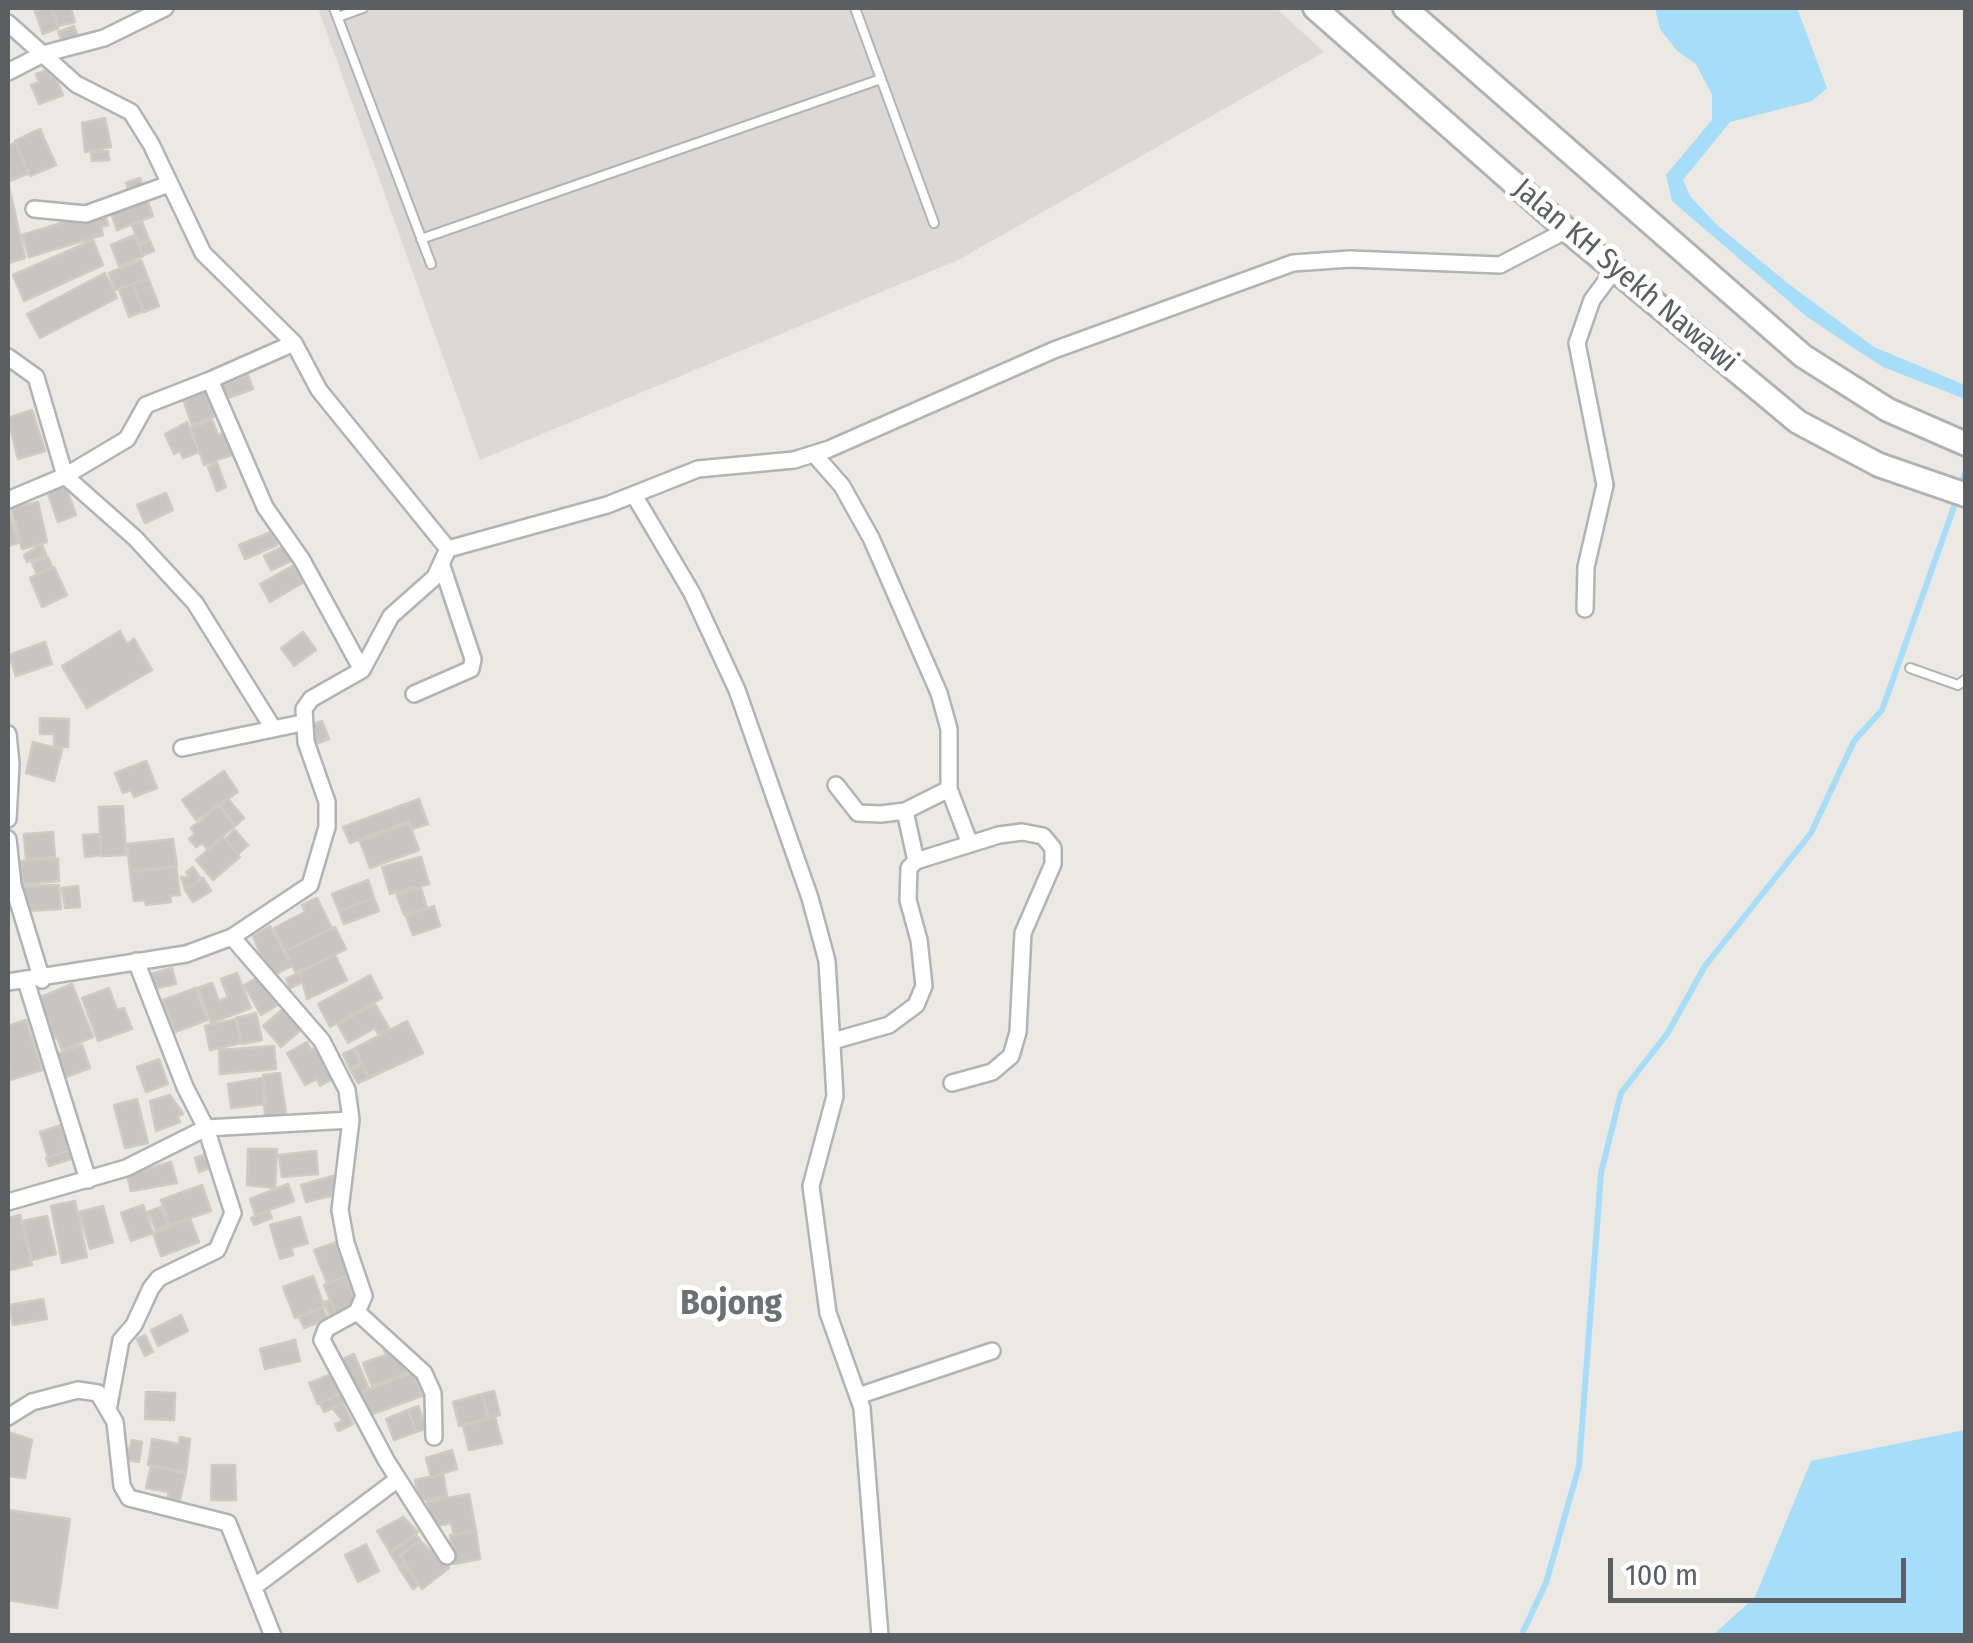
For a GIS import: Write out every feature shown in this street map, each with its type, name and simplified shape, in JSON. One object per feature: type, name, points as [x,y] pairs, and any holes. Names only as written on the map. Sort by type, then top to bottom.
[{"type":"main road","name":"Jalan KH Syekh Nawawi","points":[[1315,8],[1567,230],[1798,422],[1879,465],[1966,494]]},
{"type":"main road","name":"Jalan KH Syekh Nawawi","points":[[1405,8],[1803,356],[1888,410],[1966,444]]},
{"type":"street","points":[[8,72],[43,54],[104,38],[164,8]]},
{"type":"street","points":[[8,23],[76,84],[131,112],[143,128],[203,253],[294,342],[320,390],[448,548]]},
{"type":"street","points":[[34,209],[86,214],[169,184]]},
{"type":"street","points":[[448,548],[634,495],[666,478],[698,469],[814,454],[933,407],[1054,350],[1294,264],[1350,258],[1500,264],[1567,230]]},
{"type":"street","points":[[1585,609],[1586,567],[1605,485],[1577,343],[1592,300],[1615,269]]},
{"type":"street","points":[[8,500],[65,476],[127,439],[146,405],[294,342]]},
{"type":"street","points":[[8,358],[36,377],[65,476],[135,538],[196,603],[273,728]]},
{"type":"street","points":[[210,380],[265,507],[302,560],[362,670]]},
{"type":"street","points":[[814,454],[842,486],[871,538],[939,693],[949,729],[949,789],[970,844]]},
{"type":"street","points":[[634,495],[692,592],[766,767],[827,962],[836,1096],[812,1186],[828,1312],[858,1396],[880,1636]]},
{"type":"street","points":[[8,982],[186,954],[232,937],[310,885],[322,853],[327,802],[302,723],[311,699],[362,670],[392,616],[442,566],[448,548]]},
{"type":"street","points":[[414,694],[471,670],[473,659],[442,566]]},
{"type":"street","points":[[182,748],[302,723]]},
{"type":"street","points":[[8,734],[8,819]]},
{"type":"street","points":[[836,785],[858,812],[905,812],[949,789]]},
{"type":"street","points":[[905,812],[916,861]]},
{"type":"street","points":[[833,1042],[889,1025],[916,1005],[924,986],[905,875],[916,861],[1022,832],[1043,836],[1053,848],[1053,864],[1023,934],[1018,1032],[1011,1056],[992,1072],[952,1083]]},
{"type":"street","points":[[8,839],[13,884],[34,980],[88,1180]]},
{"type":"street","points":[[232,937],[322,1041],[347,1090],[352,1120],[340,1210],[364,1296],[357,1312],[326,1329],[322,1340],[398,1479],[447,1556]]},
{"type":"street","points":[[136,962],[185,1087],[206,1128],[234,1213],[228,1234],[217,1250],[159,1278],[134,1325],[121,1340],[109,1406],[122,1486],[129,1498],[228,1523],[273,1636]]},
{"type":"street","points":[[8,1202],[126,1168],[206,1128],[352,1120]]},
{"type":"street","points":[[357,1312],[424,1373],[434,1393],[434,1438]]},
{"type":"street","points":[[858,1396],[992,1350]]},
{"type":"street","points":[[8,1417],[32,1402],[78,1390],[98,1394],[109,1406]]},
{"type":"street","points":[[254,1587],[398,1479]]},
{"type":"lane","points":[[363,8],[336,12],[431,264]]},
{"type":"lane","points":[[855,8],[934,223]]},
{"type":"lane","points":[[422,239],[881,79]]},
{"type":"lane","points":[[1910,668],[1958,685],[1966,679]]},
{"type":"shaded area","points":[[318,8],[1276,8],[1324,52],[960,259],[480,460]]},
{"type":"water","points":[[1655,8],[1797,8],[1827,88],[1812,101],[1730,122],[1683,180],[1690,196],[1717,225],[1790,285],[1874,347],[1965,385],[1965,399],[1883,367],[1806,316],[1672,201],[1666,175],[1712,120],[1712,95],[1696,64],[1677,51],[1660,29]]},
{"type":"water","points":[[1965,1430],[1965,1635],[1713,1635],[1755,1597],[1811,1461]]},
{"type":"building","points":[[51,8],[58,28],[43,34],[35,11]]},
{"type":"building","points":[[53,8],[71,8],[75,22],[58,26]]},
{"type":"building","points":[[74,26],[78,37],[63,43],[58,32]]},
{"type":"building","points":[[47,70],[50,78],[55,76],[63,95],[39,104],[31,85],[39,82],[36,74]]},
{"type":"building","points":[[105,118],[111,147],[85,152],[82,123]]},
{"type":"building","points":[[40,129],[56,165],[30,176],[15,141]]},
{"type":"building","points":[[15,142],[29,173],[10,181],[8,147]]},
{"type":"building","points":[[108,151],[109,160],[92,161],[91,152]]},
{"type":"building","points":[[140,178],[143,186],[129,191],[126,183]]},
{"type":"building","points":[[8,182],[25,258],[8,263]]},
{"type":"building","points":[[147,199],[153,216],[117,230],[111,213]]},
{"type":"building","points":[[104,210],[108,225],[101,227],[103,235],[29,257],[22,235]]},
{"type":"building","points":[[142,222],[149,240],[139,243],[132,225]]},
{"type":"building","points":[[135,235],[143,256],[119,266],[111,245]]},
{"type":"building","points":[[93,240],[103,265],[24,301],[13,275]]},
{"type":"building","points":[[150,241],[154,251],[143,255],[139,245]]},
{"type":"building","points":[[141,260],[148,278],[115,290],[109,273]]},
{"type":"building","points":[[105,273],[117,298],[40,338],[27,314]]},
{"type":"building","points":[[148,278],[159,306],[144,312],[133,284]]},
{"type":"building","points":[[133,284],[143,311],[129,317],[119,289]]},
{"type":"building","points":[[248,375],[253,389],[225,399],[220,386]]},
{"type":"building","points":[[211,388],[220,414],[192,425],[183,399]]},
{"type":"building","points":[[32,410],[45,451],[18,459],[8,418]]},
{"type":"building","points":[[212,420],[218,435],[226,432],[234,454],[204,465],[191,428]]},
{"type":"building","points":[[187,422],[199,452],[183,458],[180,451],[174,454],[165,434]]},
{"type":"building","points":[[217,463],[226,487],[217,491],[208,467]]},
{"type":"building","points":[[64,482],[76,515],[58,522],[46,488]]},
{"type":"building","points":[[166,493],[173,510],[145,523],[137,505]]},
{"type":"building","points":[[38,502],[47,542],[22,549],[11,508]]},
{"type":"building","points":[[8,514],[18,543],[8,546]]},
{"type":"building","points":[[271,532],[277,545],[245,559],[239,545]]},
{"type":"building","points":[[42,544],[46,555],[27,562],[24,555]]},
{"type":"building","points":[[289,544],[296,559],[271,570],[264,556]]},
{"type":"building","points":[[48,557],[52,567],[37,574],[32,563]]},
{"type":"building","points":[[294,565],[304,582],[270,602],[260,584]]},
{"type":"building","points":[[54,567],[67,595],[42,607],[30,578]]},
{"type":"building","points":[[120,631],[127,644],[134,639],[152,670],[87,708],[62,666]]},
{"type":"building","points":[[303,632],[316,650],[294,666],[281,648]]},
{"type":"building","points":[[45,642],[52,664],[16,676],[9,655]]},
{"type":"building","points":[[40,718],[69,719],[68,747],[54,747],[54,734],[40,734]]},
{"type":"building","points":[[322,721],[329,739],[315,744],[309,726]]},
{"type":"building","points":[[33,742],[62,750],[54,781],[26,773]]},
{"type":"building","points":[[146,761],[157,788],[134,797],[131,790],[123,793],[115,773]]},
{"type":"building","points":[[224,771],[238,792],[196,820],[182,800]]},
{"type":"building","points":[[228,799],[244,818],[236,825],[220,806]]},
{"type":"building","points":[[419,799],[428,824],[412,829],[409,821],[350,843],[343,827]]},
{"type":"building","points":[[123,806],[126,855],[101,856],[99,807]]},
{"type":"building","points":[[219,806],[235,826],[207,849],[202,843],[196,847],[189,839],[195,834],[191,828]]},
{"type":"building","points":[[409,823],[419,850],[370,868],[360,841]]},
{"type":"building","points":[[235,830],[248,845],[238,854],[225,839]]},
{"type":"building","points":[[53,832],[55,857],[26,859],[24,834]]},
{"type":"building","points":[[100,834],[101,855],[85,857],[83,835]]},
{"type":"building","points":[[223,837],[240,857],[213,880],[196,860]]},
{"type":"building","points":[[173,839],[177,866],[130,871],[127,844]]},
{"type":"building","points":[[421,857],[429,884],[390,894],[382,867]]},
{"type":"building","points":[[58,859],[59,881],[23,884],[21,861]]},
{"type":"building","points":[[176,867],[180,895],[170,896],[171,902],[146,905],[145,900],[134,901],[130,872]]},
{"type":"building","points":[[193,867],[201,879],[185,889],[181,877],[190,877],[186,872]]},
{"type":"building","points":[[203,878],[211,891],[193,902],[185,890]]},
{"type":"building","points":[[368,880],[374,898],[339,911],[332,894]]},
{"type":"building","points":[[59,885],[61,909],[25,911],[24,886]]},
{"type":"building","points":[[78,886],[80,907],[65,908],[62,888]]},
{"type":"building","points":[[421,888],[427,908],[404,915],[397,895]]},
{"type":"building","points":[[317,898],[332,928],[285,951],[274,928],[305,912],[302,905]]},
{"type":"building","points":[[374,898],[379,911],[344,924],[339,911]]},
{"type":"building","points":[[434,906],[440,926],[413,935],[406,916]]},
{"type":"building","points":[[270,926],[292,966],[270,977],[253,936]]},
{"type":"building","points":[[335,927],[346,949],[296,973],[285,951]]},
{"type":"building","points":[[335,955],[347,980],[307,999],[300,972]]},
{"type":"building","points":[[172,968],[176,984],[154,989],[150,974]]},
{"type":"building","points":[[237,973],[251,1008],[211,1023],[198,988],[212,983],[219,1001],[228,997],[221,979]]},
{"type":"building","points":[[299,973],[303,982],[290,988],[286,979]]},
{"type":"building","points":[[262,975],[278,1005],[261,1015],[244,985]]},
{"type":"building","points":[[370,975],[382,998],[330,1027],[318,1004]]},
{"type":"building","points":[[72,984],[93,1037],[62,1050],[57,1037],[50,1040],[45,1026],[51,1024],[49,1019],[43,1022],[34,1000]]},
{"type":"building","points":[[109,988],[117,1010],[124,1008],[132,1029],[98,1041],[82,998]]},
{"type":"building","points":[[196,988],[207,1020],[175,1032],[163,1000]]},
{"type":"building","points":[[375,1004],[389,1028],[378,1034],[375,1028],[348,1043],[338,1025]]},
{"type":"building","points":[[285,1007],[303,1028],[281,1047],[263,1026]]},
{"type":"building","points":[[256,1013],[262,1040],[242,1044],[236,1018]]},
{"type":"building","points":[[236,1019],[241,1043],[210,1050],[205,1026]]},
{"type":"building","points":[[26,1020],[42,1070],[10,1080],[8,1026]]},
{"type":"building","points":[[407,1021],[423,1053],[369,1078],[355,1048]]},
{"type":"building","points":[[307,1042],[311,1050],[317,1046],[334,1078],[320,1086],[317,1079],[305,1085],[287,1053]]},
{"type":"building","points":[[82,1045],[90,1068],[63,1078],[54,1055]]},
{"type":"building","points":[[274,1046],[276,1069],[220,1074],[219,1050]]},
{"type":"building","points":[[354,1049],[361,1064],[350,1069],[343,1054]]},
{"type":"building","points":[[159,1059],[168,1084],[146,1092],[137,1067]]},
{"type":"building","points":[[363,1065],[369,1078],[358,1083],[351,1071]]},
{"type":"building","points":[[280,1073],[286,1114],[265,1117],[263,1075]]},
{"type":"building","points":[[263,1078],[266,1104],[231,1108],[228,1084]]},
{"type":"building","points":[[170,1095],[183,1114],[177,1116],[180,1122],[156,1131],[150,1101]]},
{"type":"building","points":[[137,1099],[148,1143],[125,1148],[114,1105]]},
{"type":"building","points":[[61,1125],[69,1151],[48,1157],[40,1132]]},
{"type":"building","points":[[248,1149],[277,1149],[275,1188],[247,1185]]},
{"type":"building","points":[[72,1150],[74,1158],[49,1166],[46,1158]]},
{"type":"building","points":[[316,1151],[318,1174],[282,1177],[279,1155]]},
{"type":"building","points":[[204,1155],[209,1168],[199,1172],[195,1158]]},
{"type":"building","points":[[171,1162],[177,1183],[131,1191],[127,1175]]},
{"type":"building","points":[[333,1176],[338,1194],[306,1202],[301,1185]]},
{"type":"building","points":[[288,1184],[294,1201],[255,1215],[250,1199]]},
{"type":"building","points":[[202,1185],[211,1211],[169,1225],[161,1200]]},
{"type":"building","points":[[75,1201],[87,1257],[62,1263],[51,1206]]},
{"type":"building","points":[[143,1205],[153,1233],[131,1241],[121,1213]]},
{"type":"building","points":[[103,1206],[113,1242],[90,1249],[79,1212]]},
{"type":"building","points":[[161,1207],[168,1226],[156,1230],[148,1212]]},
{"type":"building","points":[[269,1211],[272,1218],[254,1225],[251,1218]]},
{"type":"building","points":[[20,1215],[32,1265],[10,1270],[8,1218]]},
{"type":"building","points":[[47,1216],[56,1254],[32,1260],[23,1221]]},
{"type":"building","points":[[300,1217],[308,1243],[291,1248],[293,1255],[280,1259],[270,1225]]},
{"type":"building","points":[[190,1219],[199,1242],[161,1256],[153,1233]]},
{"type":"building","points":[[337,1242],[350,1275],[327,1283],[314,1250]]},
{"type":"building","points":[[313,1276],[324,1306],[295,1318],[283,1287]]},
{"type":"building","points":[[346,1276],[357,1305],[336,1314],[324,1285]]},
{"type":"building","points":[[43,1299],[47,1319],[13,1325],[9,1305]]},
{"type":"building","points":[[330,1300],[336,1314],[330,1316],[324,1302]]},
{"type":"building","points":[[323,1308],[328,1319],[304,1328],[299,1317]]},
{"type":"building","points":[[181,1315],[188,1331],[158,1346],[151,1330]]},
{"type":"building","points":[[145,1335],[153,1352],[145,1356],[137,1339]]},
{"type":"building","points":[[295,1340],[300,1361],[265,1369],[260,1349]]},
{"type":"building","points":[[394,1346],[407,1373],[372,1386],[363,1363],[386,1355],[384,1350]]},
{"type":"building","points":[[354,1354],[369,1389],[354,1395],[339,1361]]},
{"type":"building","points":[[413,1372],[422,1396],[364,1417],[356,1395]]},
{"type":"building","points":[[332,1374],[340,1394],[318,1404],[309,1383]]},
{"type":"building","points":[[494,1391],[500,1415],[489,1418],[482,1394]]},
{"type":"building","points":[[146,1392],[175,1393],[174,1420],[145,1419]]},
{"type":"building","points":[[341,1394],[344,1403],[324,1412],[320,1403]]},
{"type":"building","points":[[482,1394],[488,1418],[459,1426],[453,1402]]},
{"type":"building","points":[[343,1404],[353,1424],[338,1431],[335,1424],[343,1421],[332,1408]]},
{"type":"building","points":[[418,1406],[427,1428],[416,1432],[408,1410]]},
{"type":"building","points":[[408,1410],[416,1432],[394,1440],[386,1419]]},
{"type":"building","points":[[495,1417],[502,1443],[469,1450],[463,1426]]},
{"type":"building","points":[[8,1432],[32,1440],[25,1478],[8,1476]]},
{"type":"building","points":[[180,1437],[190,1439],[186,1472],[148,1465],[152,1439],[179,1444]]},
{"type":"building","points":[[132,1440],[142,1442],[139,1462],[126,1460]]},
{"type":"building","points":[[452,1450],[457,1469],[431,1477],[426,1458]]},
{"type":"building","points":[[212,1465],[235,1465],[236,1500],[211,1500]]},
{"type":"building","points":[[151,1466],[186,1473],[179,1504],[167,1501],[169,1492],[146,1488]]},
{"type":"building","points":[[443,1474],[447,1496],[419,1501],[415,1480]]},
{"type":"building","points":[[469,1494],[476,1531],[454,1535],[451,1523],[432,1527],[427,1502]]},
{"type":"building","points":[[8,1510],[70,1519],[57,1608],[8,1600]]},
{"type":"building","points":[[403,1517],[418,1532],[390,1552],[377,1531]]},
{"type":"building","points":[[476,1531],[480,1559],[454,1564],[450,1535]]},
{"type":"building","points":[[416,1535],[420,1540],[400,1555],[405,1563],[399,1567],[390,1553]]},
{"type":"building","points":[[420,1541],[449,1568],[422,1589],[401,1556]]},
{"type":"building","points":[[366,1544],[379,1571],[358,1582],[345,1555]]},
{"type":"building","points":[[405,1564],[418,1585],[413,1589],[399,1568]]},
{"type":"waterway","points":[[1962,481],[1966,471]]},
{"type":"waterway","points":[[1521,1636],[1546,1583],[1579,1466],[1601,1173],[1621,1093],[1667,1034],[1705,966],[1811,833],[1854,741],[1882,710],[1955,504]]},
{"type":"district","name":"Bojong","points":[[731,1304]]}]
